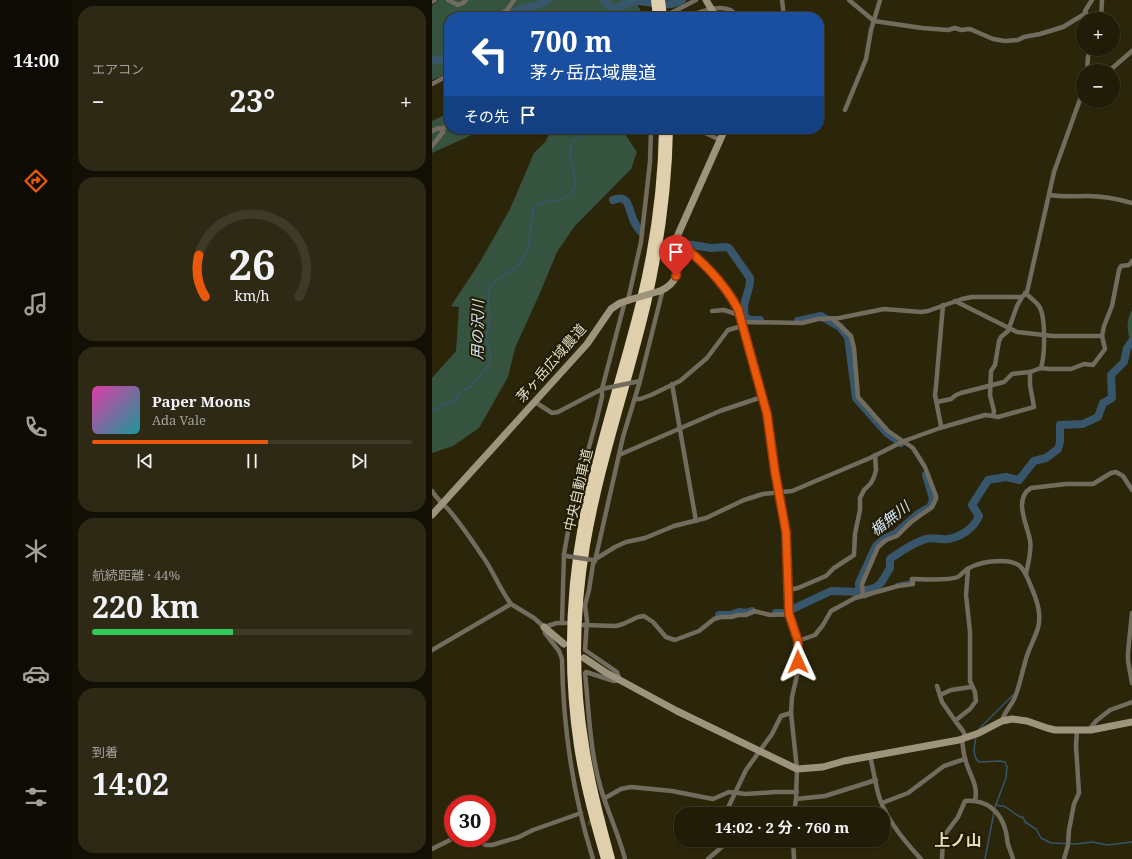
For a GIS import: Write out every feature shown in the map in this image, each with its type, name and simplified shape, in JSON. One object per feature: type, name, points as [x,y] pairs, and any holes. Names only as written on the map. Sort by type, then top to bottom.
[{"type":"highway","points":[[654,0],[656,12]]},
{"type":"highway","points":[[661,0],[662,12]]},
{"type":"highway","name":"中央自動車道","points":[[605,859],[589,803],[577,740],[571,662],[572,604],[579,546],[590,488],[638,309],[649,260],[659,187],[662,134]]},
{"type":"highway","name":"中央自動車道","points":[[611,859],[595,801],[584,745],[578,662],[579,604],[585,547],[592,515],[607,451],[646,303],[655,261],[664,202],[669,134]]},
{"type":"street","points":[[448,0],[458,5],[466,0]]},
{"type":"street","points":[[504,12],[514,0]]},
{"type":"street","points":[[671,12],[696,0]]},
{"type":"street","points":[[706,0],[713,12]]},
{"type":"street","points":[[782,0],[783,12]]},
{"type":"street","points":[[849,0],[874,21],[922,28],[948,30],[955,28],[970,30],[993,39],[1005,41],[1018,40],[1024,37],[1063,27],[1076,19]]},
{"type":"street","points":[[845,110],[866,60],[871,30],[880,0]]},
{"type":"street","points":[[1101,12],[1102,0]]},
{"type":"street","points":[[1086,12],[1090,1]]},
{"type":"street","points":[[699,12],[717,5],[726,6],[735,12]]},
{"type":"street","points":[[1117,64],[1132,51]]},
{"type":"street","points":[[432,84],[444,78]]},
{"type":"street","points":[[993,416],[994,411],[990,395],[991,371],[995,365],[999,341],[1008,331],[1029,281],[1054,172],[1077,108]]},
{"type":"street","points":[[432,131],[444,128]]},
{"type":"street","points":[[432,146],[443,132],[441,129]]},
{"type":"street","points":[[544,628],[564,622],[565,556],[572,509],[597,418],[602,389],[627,300],[641,242],[650,162],[651,134]]},
{"type":"street","points":[[707,134],[720,140]]},
{"type":"street","points":[[620,680],[617,672],[585,650],[585,626],[587,621],[585,605],[593,564],[619,455],[640,381],[662,290],[673,281],[677,270],[678,264],[675,250],[676,240],[723,134]]},
{"type":"street","points":[[1049,195],[1064,197],[1102,197],[1132,203]]},
{"type":"street","points":[[676,240],[704,263],[730,295],[739,315],[767,414],[786,532],[789,614],[798,641],[798,671],[792,697],[791,713],[797,769],[795,807]]},
{"type":"street","points":[[937,402],[951,399],[956,394],[1004,382],[1012,374],[1030,372],[1041,368],[1071,369],[1084,364],[1093,365],[1105,349],[1102,336],[1104,326],[1112,306],[1119,270],[1121,266],[1129,266],[1132,261]]},
{"type":"street","name":"茅ヶ岳広域農道","points":[[432,515],[443,505],[587,344],[611,309],[627,300],[662,290]]},
{"type":"street","points":[[635,399],[640,399],[651,395],[680,381],[707,358],[728,330],[741,324],[802,323],[884,309],[921,312],[943,306],[954,301],[972,298],[1024,295],[1039,307],[1043,318],[1044,336],[1044,354],[1041,368]]},
{"type":"street","points":[[954,301],[1017,332],[1044,336],[1102,336]]},
{"type":"street","points":[[940,428],[936,386],[943,306]]},
{"type":"street","points":[[712,311],[724,310],[739,315]]},
{"type":"street","points":[[831,319],[851,336],[854,348],[858,397],[888,431],[913,448],[925,467],[936,499],[932,508],[911,522],[897,536],[886,540],[878,547],[862,584],[862,596]]},
{"type":"street","points":[[565,556],[594,560],[626,542],[645,538],[674,526],[706,518],[748,498],[763,494],[792,490],[875,455],[904,441],[940,428],[985,415],[998,417],[1034,407],[1030,385],[1030,372]]},
{"type":"street","points":[[535,402],[552,413],[558,412],[602,389],[640,381]]},
{"type":"street","points":[[672,384],[696,520]]},
{"type":"street","points":[[619,455],[720,411],[762,397]]},
{"type":"street","points":[[789,590],[798,588],[826,576],[834,568],[854,555],[855,534],[860,510],[860,498],[874,477],[876,470],[875,455]]},
{"type":"street","points":[[1026,574],[1030,541],[1024,519],[1022,498],[1027,490],[1031,488],[1066,484],[1093,484],[1116,472],[1123,476],[1132,490]]},
{"type":"street","points":[[432,491],[436,498],[457,520],[482,555],[502,593],[511,604],[534,618],[564,644]]},
{"type":"street","points":[[798,641],[815,635],[831,612],[862,596],[898,586],[912,584],[912,581],[958,577],[968,569],[979,564],[998,560],[1015,562],[1019,564],[1026,574],[1038,604],[1039,622],[1026,659],[1017,692],[1002,721]]},
{"type":"street","points":[[956,722],[956,720],[970,709],[976,701],[975,692],[971,687],[970,681],[970,632],[966,595],[968,569]]},
{"type":"street","points":[[432,650],[511,604]]},
{"type":"street","points":[[585,626],[616,626],[644,616],[653,622],[666,637],[675,640],[699,631],[714,619],[721,617],[731,617],[738,614],[746,615],[754,611],[770,615],[789,614]]},
{"type":"street","points":[[1132,613],[1128,652],[1132,683]]},
{"type":"street","points":[[544,628],[545,633],[559,651],[562,659],[566,727],[580,813],[585,824],[592,859]]},
{"type":"street","points":[[584,658],[676,711],[797,769],[823,767],[844,761],[964,739],[1002,721],[1020,719],[1047,728],[1077,730],[1089,730],[1132,722]]},
{"type":"street","points":[[620,680],[614,681],[586,672],[585,673],[592,744],[596,767],[609,818],[625,859]]},
{"type":"street","points":[[937,686],[945,707],[963,731],[965,759],[975,784],[975,800]]},
{"type":"street","points":[[940,695],[951,690],[971,687]]},
{"type":"street","points":[[1089,730],[1096,720],[1110,710],[1132,702]]},
{"type":"street","points":[[728,807],[734,792],[746,770],[772,734],[781,716],[791,713]]},
{"type":"street","points":[[1064,859],[1068,845],[1074,804],[1079,794],[1076,746],[1077,730]]},
{"type":"street","points":[[870,756],[878,794],[882,803],[900,834],[921,859]]},
{"type":"street","points":[[882,803],[908,793],[944,766],[965,759]]},
{"type":"street","points":[[796,799],[825,796],[876,780]]},
{"type":"street","points":[[605,798],[621,789],[631,788],[644,788],[690,794],[710,799],[734,792],[746,794],[796,792]]},
{"type":"street","points":[[942,859],[943,837],[958,817],[965,801],[975,800],[990,806],[997,814],[1006,832],[1008,846],[1013,859]]},
{"type":"street","points":[[496,844],[519,837],[533,830],[580,813]]},
{"type":"street","points":[[432,849],[444,843]]},
{"type":"street","points":[[708,859],[719,847]]},
{"type":"street","points":[[793,847],[794,859]]},
{"type":"green space","points":[[439,0],[638,0],[636,2],[641,12],[444,12],[444,75],[432,80],[432,6]]},
{"type":"green space","points":[[444,115],[444,134],[474,134],[432,153],[432,121]]},
{"type":"green space","points":[[549,134],[625,134],[637,152],[631,169],[574,227],[557,252],[515,348],[508,377],[479,428],[453,446],[432,453],[432,378],[456,351],[459,307],[451,306],[480,262],[510,209],[534,153],[546,141]]},
{"type":"green space","points":[[1132,310],[1132,343],[1128,326]]},
{"type":"waterway","points":[[513,12],[538,5],[548,0]]},
{"type":"waterway","points":[[604,0],[609,6],[615,8],[636,1],[671,4],[682,0]]},
{"type":"waterway","name":"用の沢川","points":[[614,12],[615,8]]},
{"type":"waterway","points":[[432,61],[444,58]]},
{"type":"waterway","name":"用の沢川","points":[[432,410],[455,400],[462,391],[471,386],[477,380],[489,364],[491,357],[486,339],[490,322],[488,291],[498,279],[515,268],[522,260],[528,249],[533,211],[536,205],[565,198],[573,190],[575,178],[570,158],[570,151],[572,144],[581,134]]},
{"type":"waterway","name":"楯無川","points":[[613,200],[622,199],[627,202],[633,220],[640,231]]},
{"type":"waterway","name":"楯無川","points":[[686,244],[711,248],[729,248],[750,278],[744,306],[745,317],[750,320],[760,320]]},
{"type":"waterway","name":"楯無川","points":[[798,321],[821,316],[840,327],[848,337],[856,398],[887,433],[901,443]]},
{"type":"waterway","points":[[776,613],[784,613],[831,591],[859,592],[875,588],[881,583],[890,568],[890,559],[906,548],[926,539],[953,538],[970,528],[979,516],[972,505],[988,480],[1006,477],[1019,480],[1034,461],[1046,458],[1058,449],[1060,442],[1060,425],[1083,424],[1098,417],[1103,403],[1112,398],[1111,375],[1124,362],[1127,348],[1132,341]]},
{"type":"waterway","name":"楯無川","points":[[859,592],[859,583],[876,546],[884,539],[895,534],[918,514],[930,507],[933,499],[926,475]]},
{"type":"waterway","name":"楯無川","points":[[896,584],[910,581]]},
{"type":"waterway","name":"楯無川","points":[[859,592],[862,597],[865,598],[869,596]]},
{"type":"waterway","points":[[719,615],[731,615],[739,612],[746,613],[752,611]]},
{"type":"waterway","name":"楯無川","points":[[979,729],[1013,695]]},
{"type":"waterway","name":"楯無川","points":[[976,736],[974,753],[979,762],[1000,761],[1005,762],[1007,767],[1006,778],[995,807],[985,859]]},
{"type":"waterway","points":[[996,804],[999,806],[1004,806],[1020,817],[1023,817],[1025,822],[1036,829],[1041,838],[1051,843],[1075,844],[1093,842],[1107,845],[1132,842]]},
{"type":"tunnel","points":[[588,823],[606,818]]},
{"type":"district","name":"上ノ山","points":[[958,840]]},
{"type":"route","points":[[676,276],[678,264],[675,250],[676,240],[704,263],[730,295],[738,309],[748,352],[767,414],[775,472],[786,532],[788,550],[789,614],[798,641],[798,662]]}]
